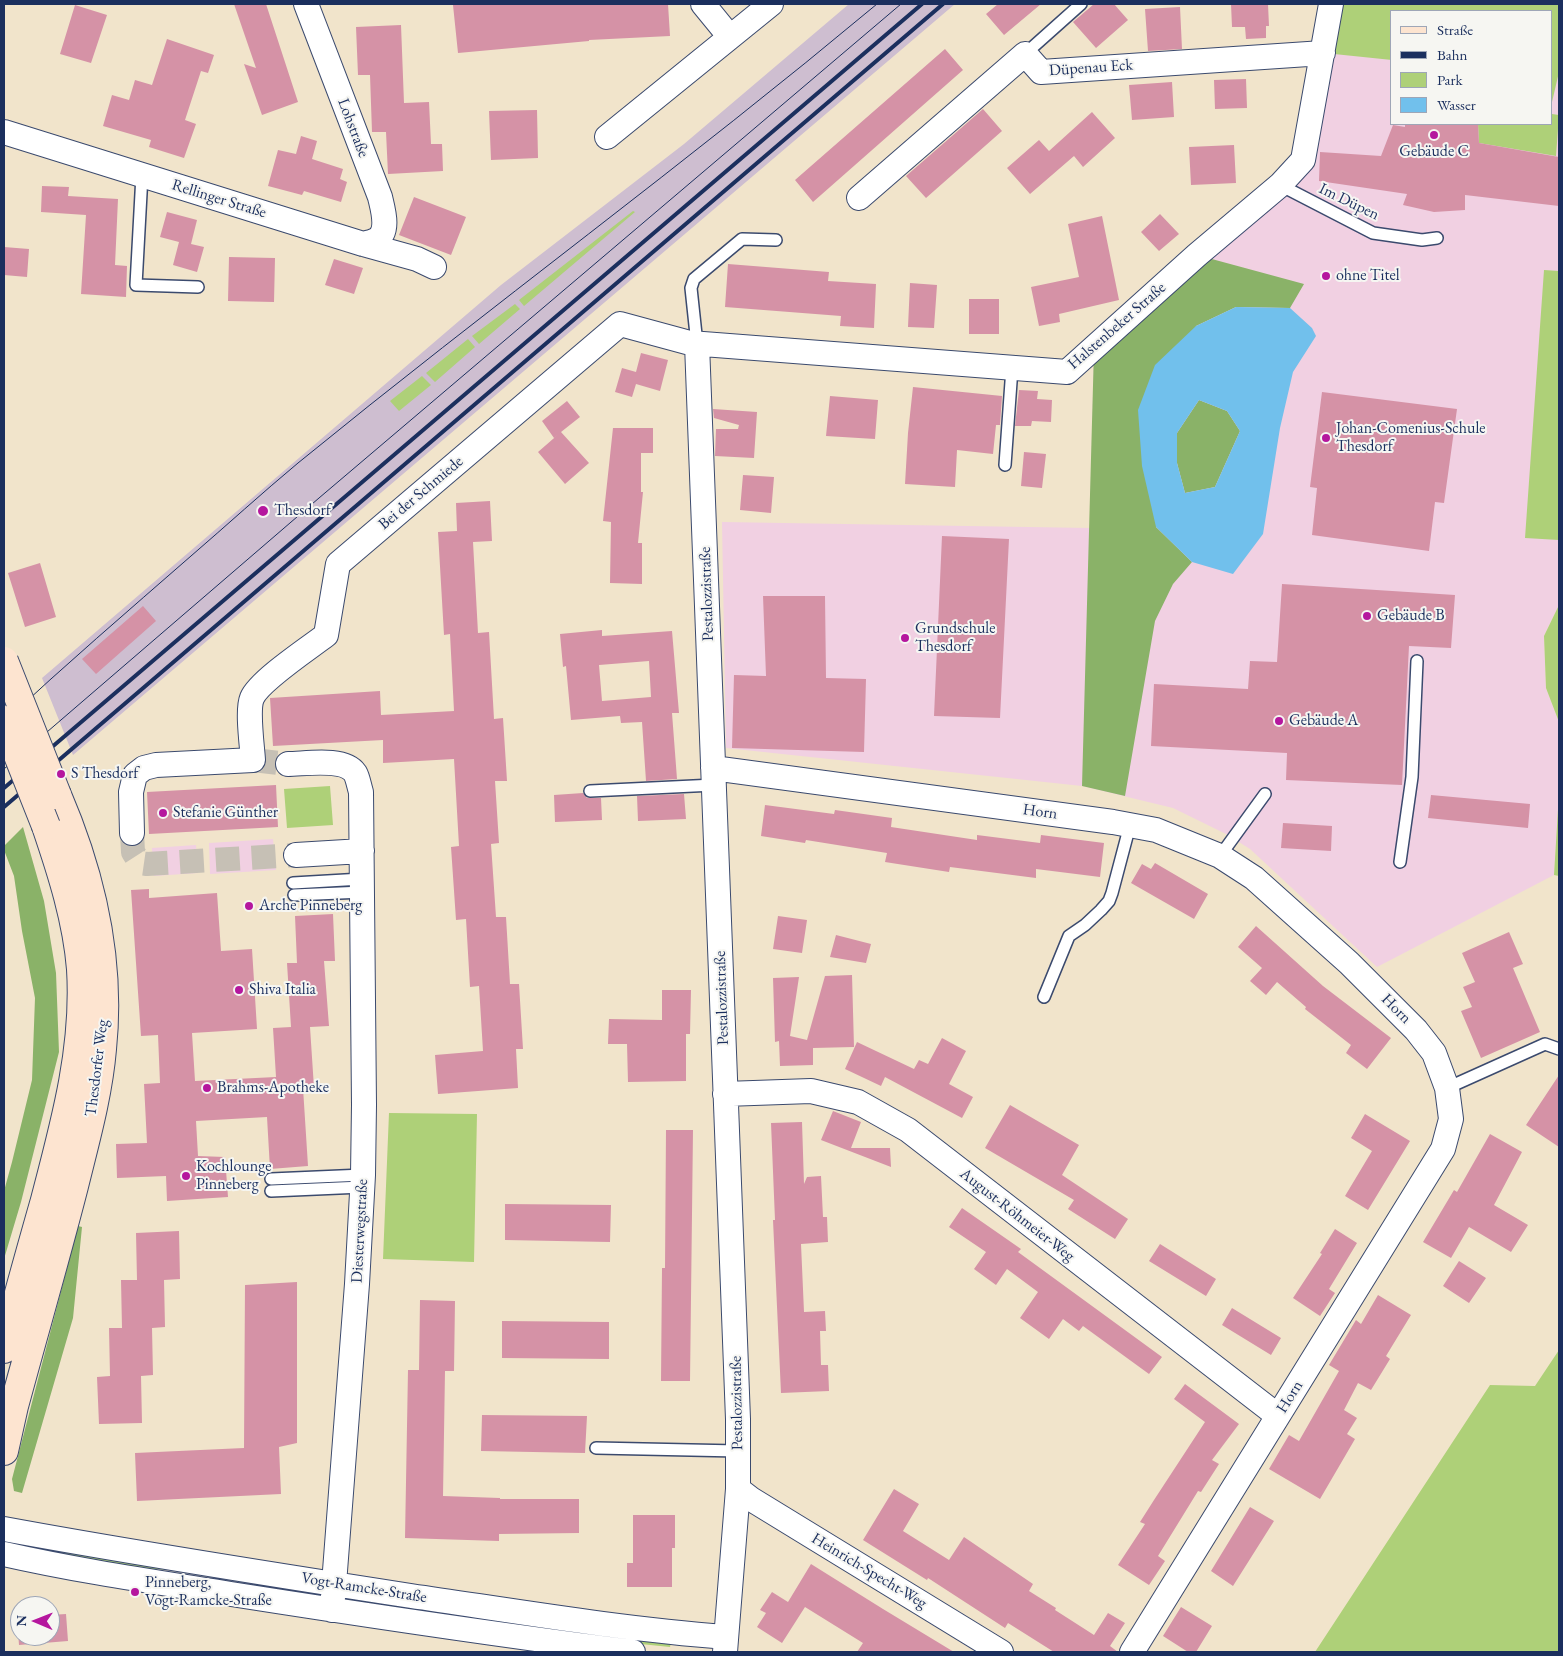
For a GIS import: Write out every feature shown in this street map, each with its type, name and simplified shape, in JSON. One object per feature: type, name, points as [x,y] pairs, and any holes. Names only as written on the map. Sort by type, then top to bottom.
[{"type":"street","name":"Lohstraße","points":[[306,4],[380,197],[384,229],[377,240],[363,244]]},
{"type":"street","points":[[703,4],[730,37]]},
{"type":"street","points":[[607,137],[771,4]]},
{"type":"street","name":"Halstenbeker Straße","points":[[697,344],[1067,372],[1197,255],[1280,185],[1303,160],[1332,4]]},
{"type":"street","points":[[859,198],[1025,54]]},
{"type":"street","name":"Düpenau Eck","points":[[1025,54],[1041,72],[1323,54]]},
{"type":"street","name":"Rellinger Straße","points":[[4,132],[363,244],[417,259],[434,267]]},
{"type":"street","name":"Bei der Schmiede","points":[[132,833],[132,783],[135,775],[144,768],[156,765],[253,760],[251,699],[264,683],[326,635],[338,564],[620,324],[697,344]]},
{"type":"street","name":"Pestalozzistraße","points":[[697,344],[738,1451],[738,1489],[725,1645]]},
{"type":"street","name":"Thesdorfer Weg","points":[[4,661],[56,820],[81,970],[80,1043],[66,1122],[4,1349]]},
{"type":"street","name":"Thesdorfer Weg","points":[[4,720],[56,820],[91,896],[98,923],[104,1006],[102,1049],[89,1125],[4,1451]]},
{"type":"street","name":"Diesterwegstraße","points":[[288,764],[334,762],[345,766],[354,772],[361,792],[363,1181],[332,1610]]},
{"type":"street","name":"Horn","points":[[713,777],[1130,825],[1156,830],[1220,856],[1254,878],[1350,963],[1416,1030],[1434,1053],[1447,1088],[1451,1119],[1443,1149],[1132,1652]]},
{"type":"street","points":[[296,855],[362,852]]},
{"type":"street","name":"August-Röhmeier-Weg","points":[[726,1094],[810,1091],[858,1102],[908,1130],[1278,1416]]},
{"type":"street","name":"Heinrich-Specht-Weg","points":[[738,1489],[1001,1652]]},
{"type":"street","name":"Vogt-Ramcke-Straße","points":[[4,1529],[334,1584],[669,1632],[725,1645]]},
{"type":"street","name":"Vogt-Ramcke-Straße","points":[[4,1554],[138,1579],[332,1610],[454,1629],[633,1652]]},
{"type":"lane","points":[[1025,54],[1081,4]]},
{"type":"lane","points":[[142,175],[136,285],[198,287]]},
{"type":"lane","name":"Im Düpen","points":[[1280,185],[1373,234],[1422,240],[1437,238]]},
{"type":"lane","points":[[697,344],[691,288],[694,279],[742,239],[776,240]]},
{"type":"lane","points":[[1005,465],[1012,368]]},
{"type":"lane","points":[[1400,862],[1412,778],[1416,661]]},
{"type":"lane","points":[[590,790],[713,777]]},
{"type":"lane","points":[[1220,856],[1265,794]]},
{"type":"lane","points":[[1044,997],[1069,936],[1085,925],[1109,901],[1130,825]]},
{"type":"lane","points":[[293,883],[362,886]]},
{"type":"lane","points":[[294,895],[362,886]]},
{"type":"lane","points":[[1447,1088],[1545,1044],[1559,1049]]},
{"type":"lane","points":[[271,1179],[363,1181]]},
{"type":"lane","points":[[271,1191],[363,1181]]},
{"type":"lane","points":[[596,1448],[738,1451]]},
{"type":"shaded area","points":[[849,4],[955,4],[73,755],[42,678],[501,285],[684,144]]},
{"type":"shaded area","name":"Johan-Comenius-Schule Thesdorf","points":[[1342,4],[1559,4],[1559,605],[1544,636],[1546,688],[1559,722],[1559,793],[1554,875],[1377,967],[1250,849],[1226,834],[1173,808],[1082,786],[726,748],[722,522],[1090,528],[1094,349],[1315,166]]},
{"type":"shaded area","points":[[273,839],[276,870],[210,874],[209,843]]},
{"type":"shaded area","points":[[196,845],[198,873],[154,876],[152,848]]},
{"type":"green space","points":[[1342,4],[1559,4],[1559,72],[1553,98],[1553,10],[1390,10],[1390,60],[1334,54]]},
{"type":"green space","points":[[1553,114],[1559,115],[1556,156],[1479,143],[1478,125],[1553,125]]},
{"type":"green space","points":[[633,211],[635,212],[524,306],[519,300]]},
{"type":"green space","points":[[1197,255],[1304,284],[1290,308],[1236,307],[1196,326],[1156,527],[1192,562],[1173,584],[1155,621],[1125,796],[1082,786],[1094,349]]},
{"type":"green space","points":[[1544,270],[1559,271],[1559,540],[1525,538]]},
{"type":"green space","points":[[515,304],[520,309],[479,344],[472,336]]},
{"type":"green space","points":[[468,339],[475,347],[435,382],[426,373]]},
{"type":"green space","points":[[422,376],[431,385],[399,411],[390,401]]},
{"type":"green space","points":[[1199,400],[1227,411],[1240,431],[1215,487],[1185,493],[1177,463],[1177,433]]},
{"type":"green space","points":[[1559,605],[1559,722],[1546,688],[1544,636]]},
{"type":"green space","points":[[330,786],[333,825],[287,828],[284,789]]},
{"type":"green space","points":[[1559,793],[1559,876],[1554,875]]},
{"type":"green space","points":[[23,827],[44,901],[56,973],[59,1052],[21,1202],[4,1259],[4,1191],[32,1080],[35,998],[14,876],[4,850],[4,846]]},
{"type":"green space","points":[[389,1113],[477,1114],[474,1262],[383,1259]]},
{"type":"green space","points":[[78,1226],[82,1227],[73,1318],[22,1493],[14,1491],[12,1479]]},
{"type":"green space","points":[[1559,1350],[1559,1652],[1315,1652],[1490,1385],[1535,1386]]},
{"type":"green space","points":[[28,1544],[172,1570],[134,1568],[26,1550]]},
{"type":"green space","points":[[378,1602],[584,1634],[671,1643],[670,1647],[611,1641],[444,1614],[412,1613],[372,1604]]},
{"type":"water","points":[[1236,307],[1290,308],[1312,328],[1316,336],[1293,372],[1280,428],[1263,534],[1233,574],[1192,562],[1156,527],[1142,466],[1138,410],[1155,365],[1196,326]],"holes":[[[1199,400],[1227,411],[1240,431],[1215,487],[1185,493],[1177,463],[1177,433]]]},
{"type":"building","points":[[234,4],[266,4],[298,102],[262,115],[244,64],[256,68]]},
{"type":"building","points":[[668,4],[670,36],[589,40],[458,53],[453,5]]},
{"type":"building","points":[[998,4],[1041,4],[1004,35],[986,14]]},
{"type":"building","points":[[1094,4],[1114,4],[1128,20],[1096,48],[1073,22]]},
{"type":"building","points":[[1231,4],[1268,4],[1269,26],[1266,26],[1266,38],[1246,39],[1245,27],[1232,27]]},
{"type":"building","points":[[75,5],[107,15],[91,63],[60,54]]},
{"type":"building","points":[[1180,7],[1182,49],[1148,51],[1145,9]]},
{"type":"building","points":[[401,25],[404,103],[429,102],[431,144],[442,144],[443,171],[388,174],[386,132],[372,132],[370,75],[358,75],[356,27]]},
{"type":"building","points":[[167,39],[214,55],[208,73],[201,71],[185,120],[196,124],[184,158],[149,147],[151,140],[103,126],[112,95],[129,100],[135,80],[152,85]]},
{"type":"building","points":[[945,49],[963,70],[813,202],[795,180]]},
{"type":"building","points":[[1246,79],[1247,108],[1215,109],[1214,80]]},
{"type":"building","points":[[1172,82],[1174,117],[1132,120],[1129,85]]},
{"type":"building","points":[[983,109],[1002,131],[926,198],[906,176]]},
{"type":"building","points":[[537,110],[538,158],[491,160],[489,111]]},
{"type":"building","points":[[1092,112],[1115,138],[1083,167],[1074,156],[1030,194],[1007,168],[1039,140],[1049,151]]},
{"type":"building","name":"Gebäude C","points":[[1393,125],[1405,127],[1405,125],[1478,125],[1479,143],[1559,157],[1559,206],[1465,195],[1465,210],[1434,212],[1403,205],[1407,194],[1319,181],[1320,152],[1381,156]]},
{"type":"building","points":[[301,136],[317,141],[312,159],[343,169],[340,179],[347,182],[341,202],[304,191],[302,195],[268,186],[278,150],[296,154]]},
{"type":"building","points":[[1234,145],[1236,183],[1191,185],[1189,147]]},
{"type":"building","points":[[42,186],[69,187],[68,196],[118,199],[115,265],[127,266],[126,297],[81,294],[86,215],[41,212]]},
{"type":"building","points":[[414,197],[466,217],[451,255],[399,235]]},
{"type":"building","points":[[167,212],[197,220],[191,244],[204,247],[197,272],[173,265],[179,242],[160,237]]},
{"type":"building","points":[[1160,214],[1179,234],[1159,251],[1141,232]]},
{"type":"building","points":[[1102,216],[1119,300],[1059,314],[1060,322],[1039,326],[1031,287],[1079,277],[1068,224]]},
{"type":"building","points":[[4,247],[29,249],[27,277],[4,275]]},
{"type":"building","points":[[229,257],[275,258],[274,302],[228,301]]},
{"type":"building","points":[[334,259],[363,268],[354,294],[325,285]]},
{"type":"building","points":[[728,264],[829,272],[828,281],[876,284],[874,328],[840,326],[841,316],[725,307]]},
{"type":"building","points":[[910,283],[937,285],[934,328],[908,327]]},
{"type":"building","points":[[969,299],[999,299],[999,334],[969,334]]},
{"type":"building","points":[[641,353],[668,360],[660,391],[636,384],[632,397],[615,392],[622,368],[636,372]]},
{"type":"building","points":[[913,387],[1002,396],[1000,425],[996,425],[993,454],[957,450],[955,487],[905,484]]},
{"type":"building","points":[[1019,390],[1038,391],[1037,399],[1052,400],[1051,422],[1032,421],[1031,426],[1015,426]]},
{"type":"building","points":[[1322,392],[1457,409],[1444,503],[1435,502],[1429,551],[1312,535],[1317,488],[1310,487]]},
{"type":"building","points":[[830,396],[878,400],[875,439],[826,436]]},
{"type":"building","points":[[567,401],[580,417],[554,438],[542,421]]},
{"type":"building","points":[[713,409],[757,412],[754,458],[715,456],[716,429],[738,429],[739,425],[714,418]]},
{"type":"building","points":[[613,428],[653,428],[653,453],[641,453],[641,492],[643,492],[638,543],[642,543],[642,584],[610,583],[611,522],[603,521]]},
{"type":"building","points":[[561,432],[589,463],[565,484],[538,452]]},
{"type":"building","points":[[1024,452],[1046,454],[1042,488],[1021,486]]},
{"type":"building","points":[[743,475],[774,477],[771,513],[740,510]]},
{"type":"building","points":[[490,501],[492,541],[473,542],[478,633],[489,632],[494,719],[503,718],[507,781],[495,781],[499,843],[491,844],[496,917],[506,917],[510,984],[519,984],[523,1049],[516,1049],[518,1088],[438,1094],[435,1055],[483,1051],[479,986],[470,987],[466,919],[456,920],[451,847],[459,846],[454,759],[383,763],[383,740],[273,746],[270,698],[380,691],[381,715],[454,711],[450,634],[444,635],[438,532],[457,531],[456,503]]},
{"type":"building","points":[[942,536],[1009,539],[1000,718],[934,716]]},
{"type":"building","points":[[40,563],[56,617],[25,627],[8,573]]},
{"type":"building","name":"Gebäude A","points":[[1282,584],[1455,595],[1451,648],[1409,646],[1402,785],[1286,780],[1287,753],[1151,746],[1154,684],[1248,689],[1250,661],[1277,662]]},
{"type":"building","points":[[763,596],[825,596],[826,678],[866,679],[864,752],[732,748],[734,675],[766,676]]},
{"type":"building","points":[[143,606],[156,621],[96,674],[82,659]]},
{"type":"building","points":[[602,630],[602,636],[672,631],[679,713],[672,713],[677,779],[646,781],[642,722],[621,723],[620,716],[571,720],[566,666],[563,667],[560,634]],"holes":[[[649,661],[651,697],[602,701],[599,665]]]},
{"type":"building","points":[[276,785],[278,827],[149,834],[147,792]]},
{"type":"building","points":[[583,793],[587,798],[601,798],[602,820],[555,822],[554,795]]},
{"type":"building","points":[[684,794],[686,819],[638,821],[637,796]]},
{"type":"building","points":[[1431,795],[1530,804],[1528,828],[1428,818]]},
{"type":"building","points":[[765,805],[834,814],[835,810],[892,818],[891,827],[977,840],[977,835],[1040,843],[1041,835],[1104,843],[1100,877],[1036,869],[1036,878],[950,867],[949,872],[885,862],[887,853],[806,840],[805,843],[761,836]]},
{"type":"building","points":[[1283,823],[1332,826],[1331,851],[1281,848]]},
{"type":"building","points":[[1155,863],[1208,894],[1194,919],[1131,883],[1142,864],[1151,869]]},
{"type":"building","points":[[149,889],[149,898],[217,893],[221,951],[252,949],[257,1029],[192,1033],[195,1081],[276,1077],[273,1028],[291,1027],[287,963],[297,963],[295,916],[333,914],[335,961],[324,961],[329,1026],[310,1027],[314,1088],[303,1088],[308,1166],[270,1169],[267,1117],[196,1121],[198,1156],[225,1157],[228,1197],[167,1201],[166,1176],[117,1178],[116,1144],[147,1143],[144,1084],[160,1083],[158,1035],[141,1036],[131,890]]},
{"type":"building","points":[[778,916],[807,920],[802,953],[773,949]]},
{"type":"building","points":[[1256,926],[1323,986],[1391,1038],[1367,1069],[1346,1053],[1351,1045],[1305,1009],[1306,1007],[1277,982],[1266,995],[1250,981],[1262,968],[1238,947]]},
{"type":"building","points":[[1509,932],[1523,964],[1513,968],[1540,1032],[1481,1058],[1461,1011],[1472,1007],[1463,987],[1475,982],[1462,953]]},
{"type":"building","points":[[836,935],[871,944],[866,963],[830,957]]},
{"type":"building","points":[[852,975],[854,1047],[813,1048],[813,1065],[780,1066],[779,1041],[775,1042],[773,978],[799,977],[790,1036],[807,1040],[825,976]]},
{"type":"building","points":[[662,990],[691,990],[690,1034],[686,1034],[686,1081],[628,1082],[627,1044],[608,1044],[609,1019],[662,1020]]},
{"type":"building","points":[[942,1038],[966,1051],[949,1084],[973,1097],[962,1118],[885,1077],[881,1086],[845,1069],[857,1042],[914,1069],[919,1060],[928,1064]]},
{"type":"building","points":[[1559,1075],[1559,1147],[1526,1125]]},
{"type":"building","points":[[1010,1105],[1079,1145],[1062,1175],[1128,1219],[1115,1239],[1068,1209],[1074,1200],[985,1148]]},
{"type":"building","points":[[833,1111],[861,1122],[851,1148],[890,1148],[891,1167],[821,1140]]},
{"type":"building","points":[[1365,1114],[1410,1141],[1368,1210],[1345,1196],[1372,1151],[1351,1138]]},
{"type":"building","points":[[802,1122],[804,1184],[807,1177],[821,1176],[823,1217],[827,1217],[828,1242],[801,1244],[804,1312],[825,1311],[826,1331],[820,1331],[821,1365],[828,1365],[829,1391],[781,1393],[773,1220],[775,1220],[771,1123]]},
{"type":"building","points":[[666,1130],[693,1130],[690,1381],[661,1381],[662,1268],[665,1268]]},
{"type":"building","points":[[1490,1134],[1522,1152],[1494,1205],[1528,1225],[1511,1252],[1469,1227],[1451,1258],[1423,1242],[1454,1190],[1457,1192]]},
{"type":"building","points":[[505,1204],[611,1205],[610,1242],[505,1240]]},
{"type":"building","points":[[962,1208],[1021,1249],[1018,1252],[1162,1357],[1149,1374],[1083,1326],[1079,1331],[1063,1319],[1049,1339],[1020,1318],[1038,1292],[1007,1269],[996,1285],[974,1269],[986,1252],[949,1227]]},
{"type":"building","points":[[1335,1229],[1357,1243],[1329,1289],[1335,1293],[1320,1316],[1293,1298],[1322,1254],[1320,1253]]},
{"type":"building","points":[[179,1231],[180,1279],[164,1280],[165,1327],[152,1328],[153,1375],[141,1376],[142,1423],[99,1424],[97,1377],[110,1376],[109,1328],[122,1328],[121,1280],[137,1280],[136,1233]]},
{"type":"building","points":[[1160,1244],[1216,1279],[1206,1296],[1149,1261]]},
{"type":"building","points":[[1459,1261],[1486,1278],[1469,1303],[1443,1286]]},
{"type":"building","points":[[297,1282],[297,1443],[279,1447],[281,1494],[137,1501],[135,1453],[244,1448],[245,1285]]},
{"type":"building","points":[[1378,1295],[1411,1315],[1386,1356],[1390,1359],[1371,1390],[1358,1383],[1344,1410],[1357,1418],[1347,1434],[1355,1439],[1320,1499],[1269,1469],[1289,1435],[1299,1441],[1339,1371],[1329,1365],[1356,1320],[1361,1324]]},
{"type":"building","points":[[420,1300],[455,1301],[454,1371],[445,1371],[443,1496],[500,1499],[579,1499],[579,1533],[499,1534],[499,1541],[405,1538],[408,1370],[419,1370]]},
{"type":"building","points":[[1232,1308],[1281,1338],[1271,1355],[1222,1325]]},
{"type":"building","points":[[502,1321],[609,1322],[609,1359],[502,1358]]},
{"type":"building","points":[[1185,1384],[1239,1424],[1212,1460],[1219,1464],[1201,1492],[1198,1491],[1158,1556],[1165,1561],[1149,1585],[1118,1565],[1145,1524],[1140,1522],[1205,1422],[1174,1399]]},
{"type":"building","points":[[482,1415],[587,1416],[585,1453],[481,1451]]},
{"type":"building","points":[[894,1489],[919,1504],[903,1531],[949,1560],[964,1537],[1033,1584],[1029,1591],[1094,1635],[1108,1613],[1125,1623],[1110,1646],[1118,1652],[1054,1652],[1008,1623],[1005,1628],[928,1578],[927,1580],[863,1540]]},
{"type":"building","points":[[1250,1507],[1274,1521],[1233,1586],[1211,1571]]},
{"type":"building","points":[[633,1515],[675,1515],[675,1548],[672,1548],[672,1587],[627,1587],[627,1563],[633,1563]]},
{"type":"building","points":[[811,1564],[954,1652],[857,1652],[863,1643],[805,1607],[782,1643],[757,1627],[766,1613],[760,1610],[772,1592],[788,1602]]},
{"type":"building","points":[[1181,1607],[1212,1626],[1196,1652],[1188,1652],[1163,1636]]},
{"type":"building","points":[[60,1614],[66,1614],[68,1641],[60,1642]]},
{"type":"tunnel","points":[[253,760],[288,764]]},
{"type":"tunnel","points":[[132,833],[133,852],[140,863],[147,864],[296,855]]},
{"type":"tram line","points":[[4,722],[97,638],[298,463],[806,63],[877,4]]},
{"type":"tram line","points":[[4,769],[319,498],[901,4]]},
{"type":"railway","points":[[4,788],[922,4]]},
{"type":"railway","points":[[4,807],[943,4]]},
{"type":"place","name":"Gebäude C","points":[[1434,135]]},
{"type":"place","name":"ohne Titel","points":[[1326,276]]},
{"type":"place","name":"Johan-Comenius-Schule Thesdorf","points":[[1326,438]]},
{"type":"place","name":"Thesdorf","points":[[263,511]]},
{"type":"place","name":"Gebäude B","points":[[1367,616]]},
{"type":"place","name":"Grundschule Thesdorf","points":[[905,638]]},
{"type":"place","name":"Gebäude A","points":[[1279,721]]},
{"type":"place","name":"S Thesdorf","points":[[61,774]]},
{"type":"place","name":"Stefanie Günther","points":[[163,813]]},
{"type":"place","name":"Arche Pinneberg","points":[[249,906]]},
{"type":"place","name":"Shiva Italia","points":[[239,990]]},
{"type":"place","name":"Brahms-Apotheke","points":[[207,1088]]},
{"type":"place","name":"Kochlounge Pinneberg","points":[[186,1176]]},
{"type":"place","name":"Pinneberg, Vogt-Ramcke-Straße","points":[[135,1592]]}]
